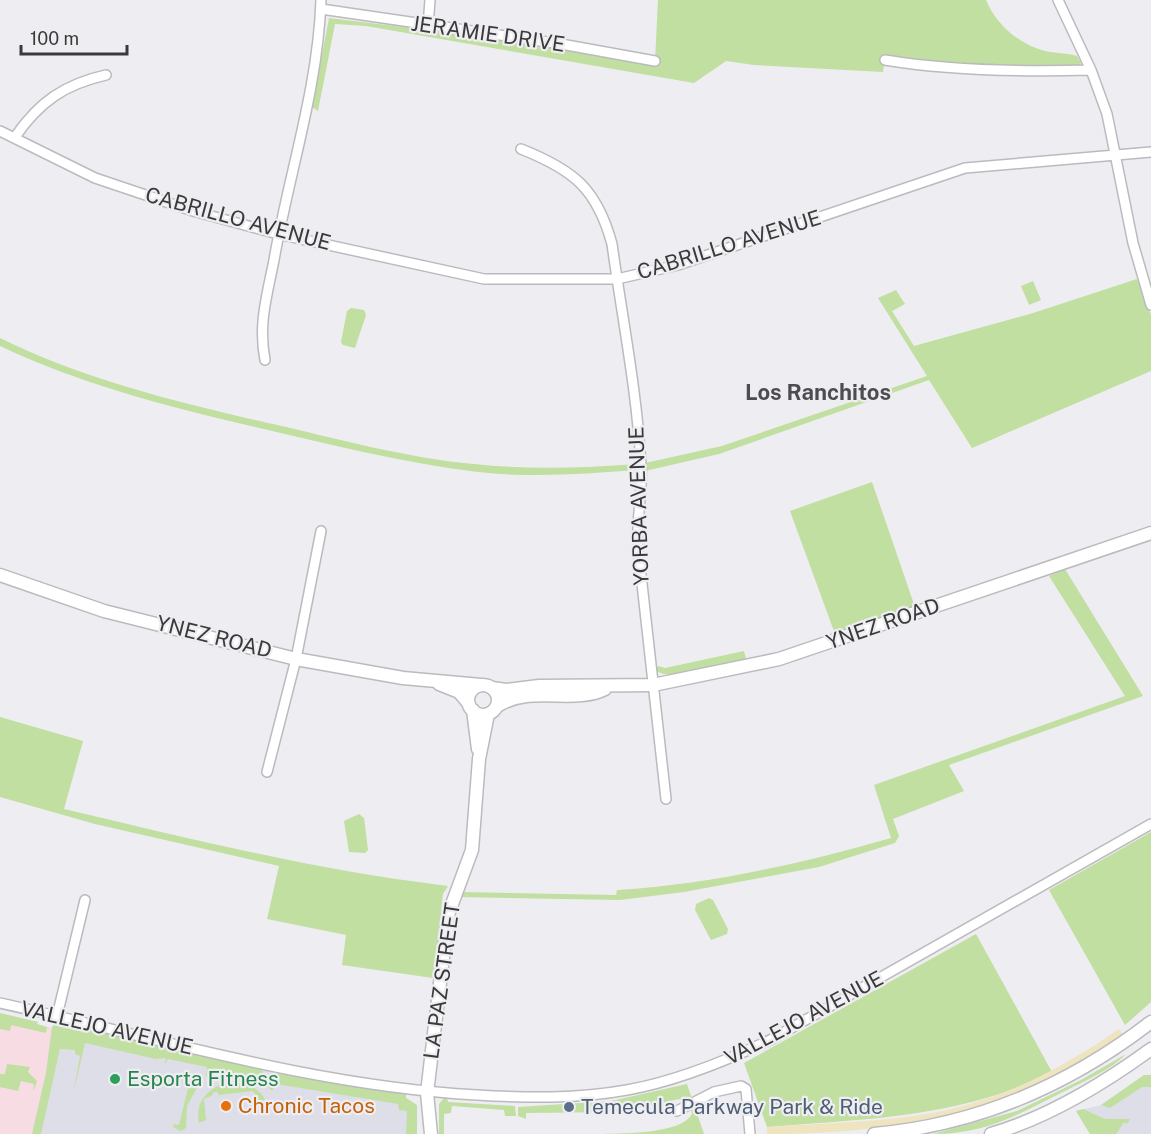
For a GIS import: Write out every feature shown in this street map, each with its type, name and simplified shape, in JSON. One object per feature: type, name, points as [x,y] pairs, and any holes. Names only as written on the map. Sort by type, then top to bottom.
[{"type":"main road","name":"YNEZ ROAD","points":[[0,575],[104,611],[219,637],[296,658],[432,681],[506,690],[539,686],[609,687],[653,685],[779,659],[1151,533]]},
{"type":"main road","name":"YNEZ ROAD","points":[[432,681],[459,692],[471,707]]},
{"type":"main road","points":[[486,686],[498,699],[492,710],[480,714],[471,707],[472,691],[486,686]]},
{"type":"main road","name":"YNEZ ROAD","points":[[492,710],[519,697],[592,693],[609,687]]},
{"type":"main road","name":"LA PAZ STREET","points":[[471,707],[479,759]]},
{"type":"main road","name":"LA PAZ STREET","points":[[431,1134],[427,1093],[448,915],[472,850],[479,759],[492,710]]},
{"type":"main road","points":[[874,1134],[940,1125],[1020,1101],[1075,1074],[1150,1023]]},
{"type":"main road","points":[[991,1134],[1051,1110],[1113,1075],[1151,1048],[1137,1032]]},
{"type":"street","points":[[428,26],[430,0]]},
{"type":"street","points":[[1058,0],[1091,70],[1107,114],[1138,264],[1151,305]]},
{"type":"street","points":[[265,360],[261,332],[278,234],[320,41],[321,5]]},
{"type":"street","name":"JERAMIE DRIVE","points":[[321,5],[428,26],[561,44],[655,61]]},
{"type":"street","points":[[885,60],[922,66],[1050,72],[1091,70]]},
{"type":"street","points":[[15,137],[35,111],[59,91],[82,81],[106,75]]},
{"type":"street","name":"CABRILLO AVENUE","points":[[0,131],[95,178],[193,211],[278,234],[484,279],[617,279],[678,265],[965,168],[1151,152]]},
{"type":"street","name":"YORBA AVENUE","points":[[521,149],[553,161],[571,173],[596,199],[605,217],[612,244],[642,467],[636,524],[666,799]]},
{"type":"street","points":[[267,772],[296,658],[321,531]]},
{"type":"street","name":"VALLEJO AVENUE","points":[[0,1004],[311,1075],[427,1093],[575,1097],[627,1090],[724,1062],[772,1039],[1151,824]]},
{"type":"street","points":[[57,1016],[85,900]]},
{"type":"street","points":[[677,1111],[714,1092],[741,1086],[746,1089],[750,1134]]},
{"type":"shaded area","points":[[0,1013],[38,1022],[37,1024],[52,1028],[46,1073],[32,1134],[0,1134]]},
{"type":"shaded area","points":[[56,1023],[311,1079],[406,1093],[406,1098],[417,1105],[417,1134],[32,1134],[52,1027]]},
{"type":"shaded area","points":[[1151,1078],[1151,1134],[1090,1134],[1076,1111],[1101,1105]]},
{"type":"green space","points":[[658,0],[986,0],[1002,25],[1017,38],[1045,51],[1077,56],[1081,63],[1079,67],[1052,69],[885,60],[883,72],[754,65],[726,61],[694,83],[366,26],[335,24],[318,111],[312,107],[329,18],[560,46],[655,61]]},
{"type":"green space","points":[[1137,279],[1151,315],[1151,371],[972,448],[929,380],[719,454],[645,471],[645,463],[722,446],[927,376],[878,298],[896,290],[905,304],[892,311],[914,346],[1030,314]]},
{"type":"green space","points":[[1033,281],[1041,300],[1029,305],[1021,286]]},
{"type":"green space","points":[[351,308],[364,310],[366,315],[355,348],[343,345],[341,342],[347,311]]},
{"type":"green space","points":[[0,338],[98,378],[166,398],[396,452],[495,466],[556,468],[637,464],[637,470],[518,475],[478,472],[393,458],[219,418],[124,393],[30,360],[0,346]]},
{"type":"green space","points":[[872,482],[915,607],[835,634],[790,511]]},
{"type":"green space","points":[[1065,569],[1143,696],[949,765],[964,791],[893,819],[899,836],[895,843],[819,867],[684,892],[620,900],[458,897],[461,892],[616,895],[617,890],[687,883],[755,872],[891,838],[874,785],[1125,696],[1049,576]]},
{"type":"green space","points":[[744,651],[746,659],[685,674],[662,673],[655,670],[658,666],[665,668]]},
{"type":"green space","points":[[0,717],[83,741],[64,809],[303,863],[448,886],[443,894],[433,978],[342,965],[346,935],[267,919],[279,866],[95,824],[0,797]]},
{"type":"green space","points":[[359,814],[364,818],[368,850],[365,853],[349,852],[344,821]]},
{"type":"green space","points":[[1151,832],[1151,1002],[1125,1025],[1049,890]]},
{"type":"green space","points":[[709,898],[713,900],[728,929],[727,934],[711,940],[695,910],[696,904]]},
{"type":"green space","points":[[976,934],[1052,1072],[984,1099],[949,1108],[877,1118],[767,1127],[744,1063]]},
{"type":"green space","points":[[0,1013],[38,1022],[37,1024],[47,1027],[46,1033],[11,1025],[10,1031],[0,1029]]},
{"type":"green space","points":[[56,1023],[261,1068],[264,1075],[258,1080],[233,1073],[208,1078],[207,1067],[168,1059],[165,1064],[166,1058],[156,1059],[85,1043],[73,1095],[80,1056],[75,1054],[75,1050],[60,1049],[41,1134],[32,1134],[46,1073],[52,1027]]},
{"type":"green space","points":[[1126,1054],[1098,1074],[1003,1121],[971,1130],[933,1134],[1017,1111],[1081,1080]]},
{"type":"green space","points":[[7,1064],[30,1067],[28,1072],[37,1081],[33,1092],[34,1084],[21,1081],[18,1091],[0,1087],[0,1074],[5,1074]]},
{"type":"green space","points":[[277,1073],[406,1093],[406,1098],[417,1105],[417,1134],[406,1134],[407,1111],[399,1110],[398,1104],[276,1084],[272,1091],[268,1087]]},
{"type":"green space","points":[[1144,1075],[1151,1075],[1151,1087],[1142,1087],[1110,1108],[1101,1105]]},
{"type":"green space","points":[[184,1076],[195,1079],[199,1084],[187,1106],[186,1128],[181,1131],[173,1127],[174,1124],[179,1125],[190,1080]]},
{"type":"green space","points":[[225,1083],[242,1084],[253,1088],[265,1100],[259,1101],[253,1091],[218,1095],[218,1092],[213,1092],[213,1095],[204,1099],[206,1120],[199,1123],[199,1109],[203,1098],[212,1089]]},
{"type":"green space","points":[[687,1084],[704,1134],[602,1134],[638,1133],[665,1129],[686,1121],[692,1114],[690,1106],[679,1099],[618,1112],[526,1113],[526,1119],[518,1116],[518,1107],[611,1101]]},
{"type":"green space","points":[[447,1098],[448,1102],[515,1106],[516,1116],[505,1116],[504,1110],[452,1106],[451,1113],[444,1114],[444,1134],[439,1134],[439,1104]]},
{"type":"green space","points":[[1083,1109],[1105,1119],[1130,1119],[1127,1124],[1124,1122],[1116,1134],[1090,1134],[1076,1111]]},
{"type":"sand","points":[[1119,1029],[1123,1034],[1082,1061],[1041,1083],[998,1100],[909,1123],[815,1133],[767,1134],[767,1127],[898,1118],[949,1110],[973,1103],[993,1097],[1049,1072]]},
{"type":"place","name":"Esporta Fitness","points":[[115,1079]]},
{"type":"place","name":"Chronic Tacos","points":[[226,1106]]},
{"type":"place","name":"Temecula Parkway Park & Ride","points":[[569,1107]]},
{"type":"district","name":"Los Ranchitos","points":[[818,392]]}]
